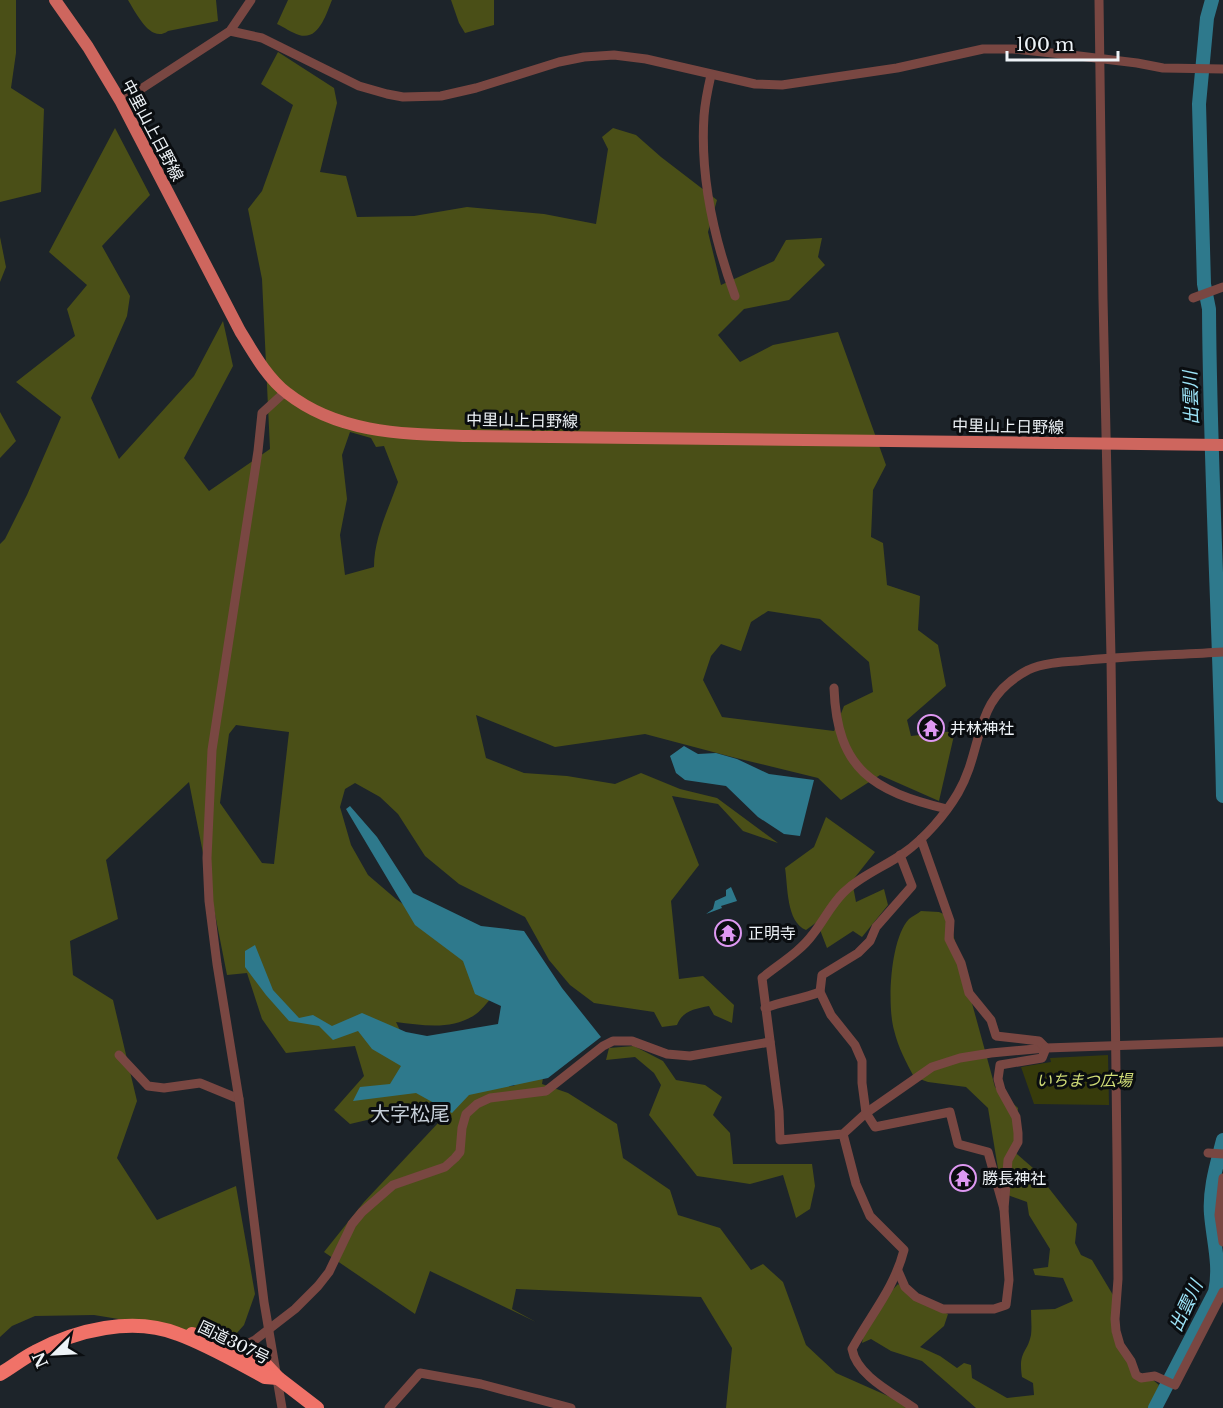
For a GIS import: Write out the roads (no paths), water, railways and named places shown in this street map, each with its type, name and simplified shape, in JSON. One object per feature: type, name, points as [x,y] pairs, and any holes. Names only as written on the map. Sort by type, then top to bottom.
[{"type":"highway","name":"国道307号","points":[[0,1374],[34,1352],[80,1333],[119,1327],[143,1327],[196,1334],[234,1347],[262,1361],[278,1378],[317,1408]]},
{"type":"highway","name":"国道307号","points":[[177,1333],[265,1377],[278,1378]]},
{"type":"main road","name":"中里山上日野線","points":[[55,0],[88,47],[121,102],[240,331],[261,364],[285,393],[332,418],[363,429],[400,434],[1223,445]]},
{"type":"street","points":[[121,102],[230,31],[251,0]]},
{"type":"street","points":[[1099,0],[1102,299],[1111,657],[1118,1279],[1116,1331],[1120,1345],[1137,1375],[1141,1378],[1155,1376],[1175,1385],[1223,1292]]},
{"type":"street","points":[[230,31],[262,38],[359,86],[403,97],[441,96],[476,88],[560,62],[584,57],[614,55],[645,59],[755,84],[782,85],[897,68],[983,49],[1013,49],[1162,68],[1223,69]]},
{"type":"street","points":[[711,75],[704,114],[705,178],[720,256],[735,296]]},
{"type":"street","points":[[1193,298],[1223,287]]},
{"type":"street","points":[[282,1408],[269,1328],[239,1100],[217,964],[209,901],[207,858],[212,750],[262,413],[285,393]]},
{"type":"street","points":[[1220,1042],[1046,1048],[960,1058],[932,1067],[866,1113],[843,1134],[780,1140],[779,1111],[762,978],[803,945],[843,892],[921,839],[947,809],[964,782],[982,720],[990,704],[1030,669],[1111,657],[1223,652]]},
{"type":"street","points":[[834,688],[838,726],[858,768],[881,787],[922,803],[947,809]]},
{"type":"street","points":[[921,839],[950,921],[949,939],[961,963],[969,993],[991,1020],[996,1036],[1039,1041],[1046,1048]]},
{"type":"street","points":[[900,855],[912,886],[876,927],[870,941],[858,953],[822,975],[820,992],[831,1015],[855,1045],[862,1061],[866,1113],[875,1127],[950,1112],[958,1144],[988,1152],[1004,1209]]},
{"type":"street","points":[[765,1008],[785,1000],[803,999],[820,992]]},
{"type":"street","points":[[234,1347],[255,1340],[295,1309],[318,1286],[329,1272],[352,1224],[362,1212],[393,1185],[445,1167],[455,1158],[460,1152],[466,1114],[477,1104],[490,1098],[546,1091],[603,1046],[614,1041],[632,1041],[667,1054],[690,1056],[770,1042]]},
{"type":"street","points":[[898,1271],[905,1287],[916,1297],[943,1309],[994,1309],[1006,1305],[1009,1280],[1004,1209],[1008,1160],[1018,1142],[1016,1117],[1001,1090],[998,1079],[1000,1065],[1041,1058],[1046,1048]]},
{"type":"street","points":[[119,1055],[148,1086],[164,1088],[200,1083],[239,1100]]},
{"type":"street","points":[[843,1134],[856,1184],[870,1216],[903,1250],[898,1271],[852,1349],[854,1358],[877,1382],[914,1408]]},
{"type":"street","points":[[1208,1153],[1223,1154]]},
{"type":"street","points":[[1223,1178],[1219,1215],[1223,1242]]},
{"type":"street","points":[[389,1408],[420,1373],[481,1384],[571,1408]]},
{"type":"water","points":[[684,746],[698,754],[716,753],[737,759],[769,774],[814,780],[800,836],[784,834],[758,817],[726,786],[685,780],[676,773],[670,756]]},
{"type":"water","points":[[350,806],[377,837],[413,893],[481,926],[524,931],[562,988],[601,1037],[548,1078],[469,1095],[452,1113],[416,1093],[353,1101],[360,1087],[390,1084],[401,1066],[372,1049],[358,1031],[333,1040],[319,1026],[289,1021],[245,967],[245,951],[255,945],[273,990],[299,1018],[313,1015],[332,1026],[362,1013],[406,1032],[427,1036],[498,1024],[501,1006],[475,994],[463,961],[415,925],[346,809]]},
{"type":"water","points":[[731,887],[737,901],[706,914],[713,909],[715,901],[726,896],[726,890]]},
{"type":"waterway","name":"出雲川","points":[[1212,0],[1207,18],[1199,104],[1204,284],[1209,309],[1223,796]]},
{"type":"waterway","name":"出雲川","points":[[1155,1408],[1215,1292],[1217,1263],[1211,1195],[1223,1140]]},
{"type":"place","name":"井林神社","points":[[931,728]]},
{"type":"place","name":"正明寺","points":[[728,933]]},
{"type":"place","name":"勝長神社","points":[[963,1178]]},
{"type":"district","name":"大字松尾","points":[[410,1114]]},
{"type":"park label","name":"いちまつ広場","points":[[1084,1080]]}]
